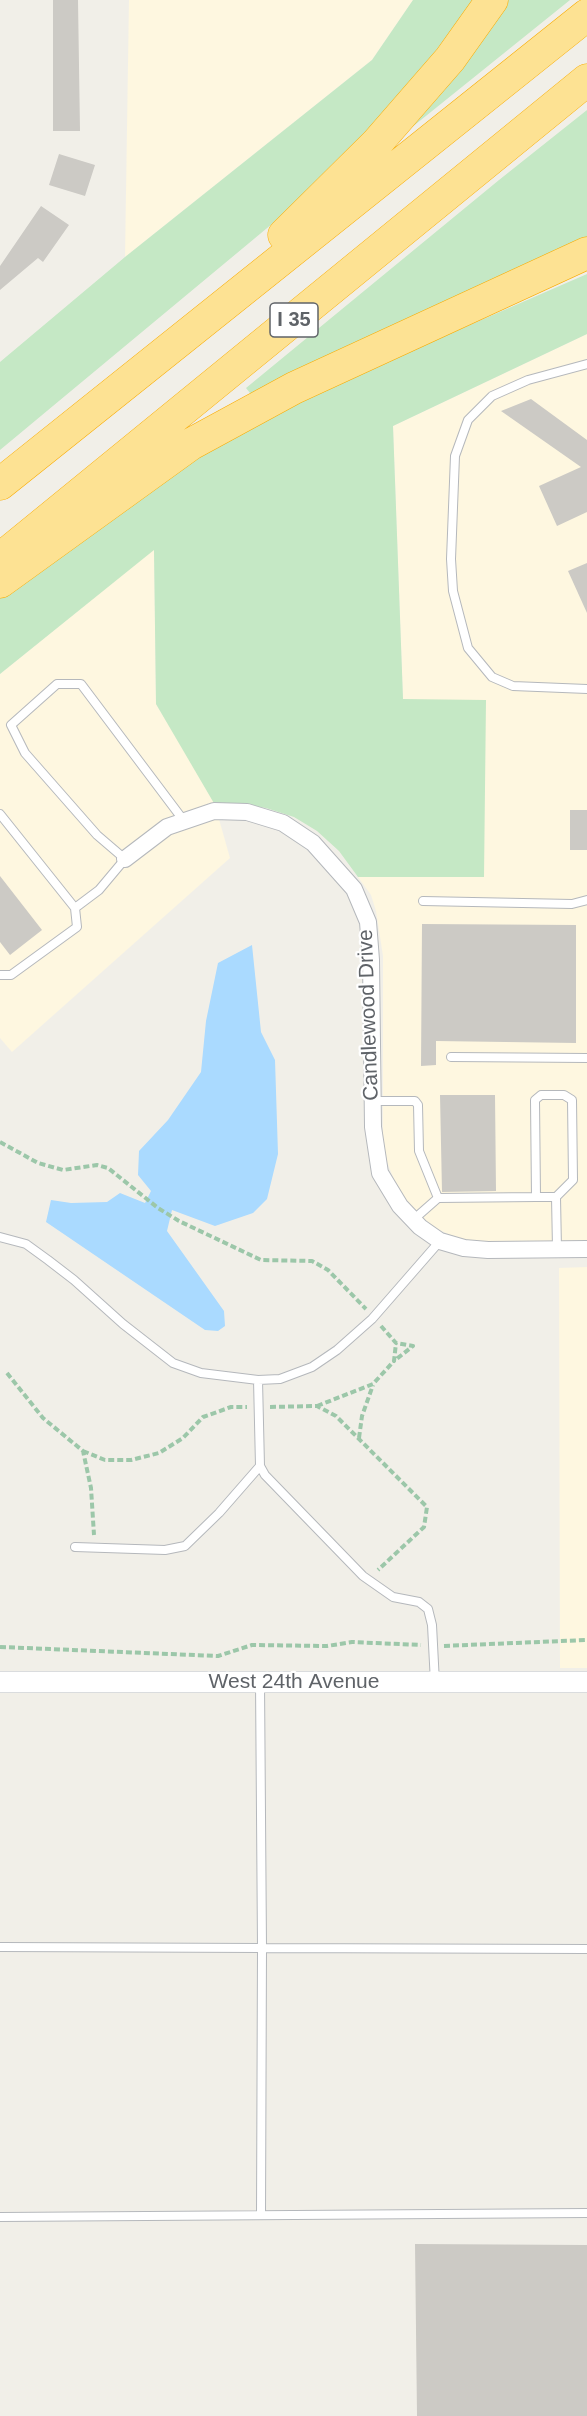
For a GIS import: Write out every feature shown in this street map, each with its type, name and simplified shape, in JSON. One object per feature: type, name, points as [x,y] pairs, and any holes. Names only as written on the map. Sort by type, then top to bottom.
[{"type":"highway","points":[[230,300],[272,247],[376,144],[450,59],[492,0]]},
{"type":"highway","name":"I 35","points":[[0,484],[587,15]]},
{"type":"highway","name":"I 35","points":[[0,559],[587,80]]},
{"type":"highway","points":[[0,582],[191,444],[294,388],[587,253]]},
{"type":"street","name":"Candlewood Drive","points":[[125,859],[167,827],[214,811],[247,812],[283,823],[313,843],[354,889],[368,922],[371,960],[373,1127],[380,1173],[400,1206],[413,1220],[440,1241],[464,1248],[488,1250],[587,1249]]},
{"type":"street","name":"West 24th Avenue","points":[[0,1682],[587,1682]]},
{"type":"lane","points":[[587,364],[528,380],[492,396],[468,420],[455,456],[451,559],[453,591],[468,648],[492,677],[513,686],[587,689]]},
{"type":"lane","points":[[75,908],[99,890],[125,859],[97,835],[25,753],[11,725],[57,684],[81,684],[184,821]]},
{"type":"lane","points":[[0,814],[75,908],[77,927],[11,975],[0,975]]},
{"type":"lane","points":[[423,901],[572,904],[587,900]]},
{"type":"lane","points":[[451,1057],[587,1058]]},
{"type":"lane","points":[[413,1220],[438,1198],[556,1197],[573,1180],[572,1100],[564,1095],[541,1095],[535,1100],[536,1197]]},
{"type":"lane","points":[[371,1101],[415,1101],[418,1105],[419,1151],[438,1198]]},
{"type":"lane","points":[[556,1197],[558,1249]]},
{"type":"lane","points":[[0,1237],[26,1244],[48,1260],[173,1363],[201,1373],[258,1380],[280,1379],[312,1367],[337,1350],[373,1317],[440,1241]]},
{"type":"lane","points":[[258,1380],[260,1466],[265,1475],[368,1579],[393,1597],[419,1602],[428,1609],[432,1625],[435,1683]]},
{"type":"lane","points":[[75,1547],[165,1550],[185,1546],[219,1513],[260,1466]]},
{"type":"lane","points":[[260,1681],[261,2215]]},
{"type":"lane","points":[[0,1947],[587,1949]]},
{"type":"lane","points":[[0,2217],[587,2213]]},
{"type":"path","points":[[0,1142],[38,1163],[63,1170],[97,1165],[108,1168],[179,1221],[261,1260],[312,1261],[328,1269],[396,1343],[413,1346],[374,1384],[362,1416],[359,1439]]},
{"type":"path","points":[[394,1362],[396,1343]]},
{"type":"path","points":[[7,1373],[43,1418],[83,1451],[105,1460],[140,1457],[159,1452],[183,1438],[202,1417],[231,1407],[317,1406],[374,1384]]},
{"type":"path","points":[[317,1406],[336,1416],[427,1507],[424,1527],[368,1579]]},
{"type":"path","points":[[83,1451],[91,1488],[95,1547]]},
{"type":"path","points":[[0,1647],[218,1656],[252,1645],[327,1646],[352,1642],[433,1646],[587,1640]]},
{"type":"shaded area","points":[[129,0],[413,0],[372,60],[125,257]]},
{"type":"shaded area","points":[[587,334],[587,1241],[486,1243],[457,1238],[433,1227],[412,1210],[398,1189],[387,1162],[383,1139],[383,956],[376,911],[371,895],[358,877],[483,877],[403,699],[393,426]]},
{"type":"shaded area","points":[[154,549],[156,704],[213,798],[230,858],[12,1052],[0,1038],[0,674]]},
{"type":"shaded area","points":[[587,1267],[587,1668],[560,1668],[559,1268]]},
{"type":"green space","points":[[413,0],[473,0],[432,56],[367,133],[290,209],[0,450],[0,362],[125,257],[372,60]]},
{"type":"green space","points":[[501,0],[570,0],[406,132]]},
{"type":"green space","points":[[587,110],[587,241],[254,398],[246,388]]},
{"type":"green space","points":[[587,274],[587,334],[393,426],[403,699],[486,700],[484,877],[358,877],[339,851],[317,831],[294,817],[266,808],[239,804],[215,805],[156,704],[154,550],[0,674],[0,598],[151,485],[250,425],[364,371]]},
{"type":"water","points":[[252,945],[261,1032],[275,1060],[278,1154],[267,1199],[253,1213],[215,1226],[172,1210],[167,1231],[224,1311],[225,1326],[218,1331],[205,1330],[46,1222],[51,1200],[71,1203],[107,1202],[120,1193],[145,1203],[151,1191],[138,1175],[139,1151],[168,1120],[201,1072],[206,1021],[218,963]]},
{"type":"building","points":[[53,0],[78,0],[80,131],[53,131]]},
{"type":"building","points":[[59,154],[95,165],[85,196],[49,185]]},
{"type":"building","points":[[41,206],[69,225],[43,262],[38,258],[0,290],[0,266]]},
{"type":"building","points":[[531,399],[587,440],[587,512],[557,526],[539,486],[581,467],[501,411]]},
{"type":"building","points":[[587,563],[587,613],[568,571]]},
{"type":"building","points":[[570,810],[587,810],[587,850],[570,850]]},
{"type":"building","points":[[0,876],[42,930],[10,955],[0,942]]},
{"type":"building","points":[[422,924],[576,925],[576,1043],[436,1041],[436,1065],[421,1066]]},
{"type":"building","points":[[440,1095],[495,1095],[496,1191],[442,1192]]},
{"type":"building","points":[[415,2244],[587,2245],[587,2416],[417,2416]]}]
